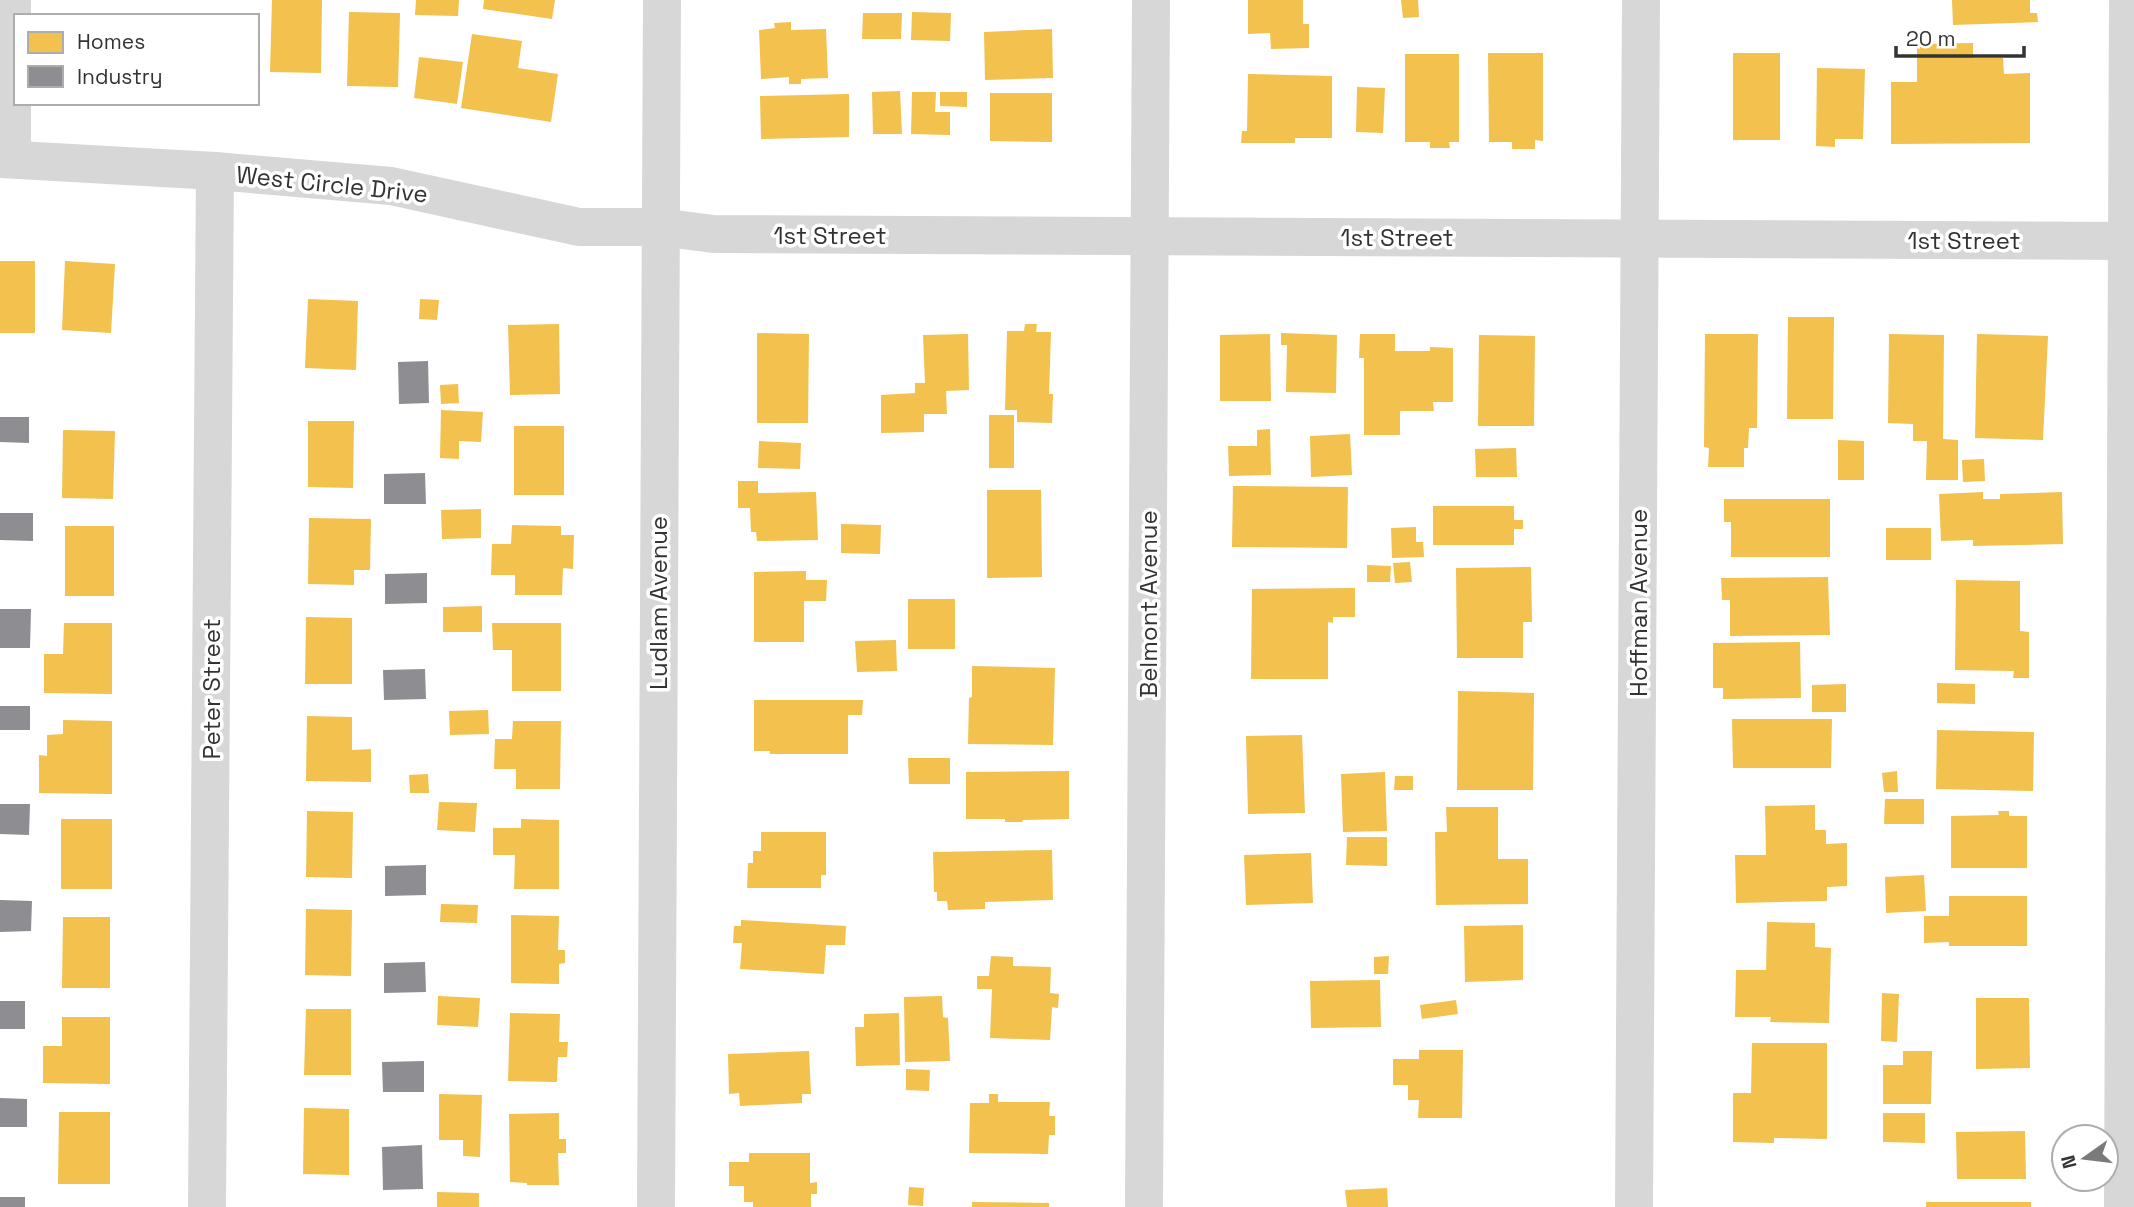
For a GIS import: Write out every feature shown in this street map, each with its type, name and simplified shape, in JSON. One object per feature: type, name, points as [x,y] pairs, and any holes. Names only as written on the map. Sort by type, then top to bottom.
[{"type":"street","points":[[6,159],[12,0]]},
{"type":"street","name":"Ludlam Avenue","points":[[656,1207],[662,0]]},
{"type":"street","name":"Belmont Avenue","points":[[1144,1207],[1151,0]]},
{"type":"street","name":"Hoffman Avenue","points":[[1634,1207],[1641,0]]},
{"type":"street","points":[[2123,1207],[2130,241],[2128,0]]},
{"type":"street","name":"West Circle Drive","points":[[6,159],[215,171],[391,186],[579,227],[660,227]]},
{"type":"street","name":"Peter Street","points":[[207,1207],[215,171]]},
{"type":"street","name":"1st Street","points":[[660,227],[713,234],[2130,241]]},
{"type":"building: Homes","points":[[272,0],[322,0],[321,73],[270,72]]},
{"type":"building: Homes","points":[[416,0],[459,0],[458,16],[415,15]]},
{"type":"building: Homes","points":[[484,0],[555,0],[552,19],[483,9]]},
{"type":"building: Homes","points":[[1248,0],[1303,0],[1303,24],[1309,24],[1309,48],[1271,49],[1270,33],[1248,34]]},
{"type":"building: Homes","points":[[1401,0],[1418,0],[1419,17],[1403,18]]},
{"type":"building: Homes","points":[[1952,0],[2030,0],[2030,13],[2037,13],[2038,22],[1953,25]]},
{"type":"building: Homes","points":[[349,12],[400,13],[398,87],[347,86]]},
{"type":"building: Homes","points":[[912,12],[951,13],[950,41],[911,40]]},
{"type":"building: Homes","points":[[863,13],[902,13],[901,39],[862,39]]},
{"type":"building: Homes","points":[[791,22],[791,30],[826,29],[828,78],[801,79],[801,84],[789,84],[789,77],[761,79],[759,30],[775,28],[774,23]]},
{"type":"building: Homes","points":[[1052,29],[1053,78],[985,80],[984,32]]},
{"type":"building: Homes","points":[[472,34],[522,41],[518,68],[558,74],[551,122],[461,108]]},
{"type":"building: Homes","points":[[1973,43],[1973,58],[2003,58],[2004,74],[2030,73],[2030,143],[1891,144],[1891,82],[1917,82],[1917,44]]},
{"type":"building: Homes","points":[[1488,53],[1543,53],[1543,141],[1535,140],[1535,149],[1512,149],[1512,142],[1489,142]]},
{"type":"building: Homes","points":[[1733,53],[1780,53],[1780,140],[1733,140]]},
{"type":"building: Homes","points":[[1405,54],[1459,54],[1459,142],[1449,142],[1450,148],[1430,148],[1430,142],[1405,142]]},
{"type":"building: Homes","points":[[419,57],[463,62],[457,104],[414,98]]},
{"type":"building: Homes","points":[[1817,68],[1865,69],[1863,139],[1835,139],[1835,147],[1816,146]]},
{"type":"building: Homes","points":[[1248,74],[1332,76],[1332,138],[1295,138],[1295,143],[1241,143],[1242,131],[1247,131]]},
{"type":"building: Homes","points":[[1357,87],[1385,88],[1383,133],[1356,132]]},
{"type":"building: Homes","points":[[900,91],[902,134],[873,134],[872,92]]},
{"type":"building: Homes","points":[[912,92],[936,92],[935,112],[950,112],[950,135],[911,134]]},
{"type":"building: Homes","points":[[940,92],[967,92],[967,107],[940,106]]},
{"type":"building: Homes","points":[[990,93],[1052,93],[1052,142],[990,141]]},
{"type":"building: Homes","points":[[849,94],[849,137],[761,139],[760,96]]},
{"type":"building: Homes","points":[[0,261],[35,261],[35,333],[0,333]]},
{"type":"building: Homes","points":[[65,261],[115,264],[111,333],[62,330]]},
{"type":"building: Homes","points":[[308,299],[358,301],[356,370],[305,368]]},
{"type":"building: Homes","points":[[420,299],[439,300],[437,320],[419,319]]},
{"type":"building: Homes","points":[[1788,317],[1834,317],[1833,419],[1787,419]]},
{"type":"building: Homes","points":[[559,324],[560,394],[510,395],[508,325]]},
{"type":"building: Homes","points":[[1025,324],[1037,324],[1036,332],[1051,332],[1049,394],[1053,394],[1052,423],[1017,422],[1017,410],[1005,410],[1007,331],[1024,331]]},
{"type":"building: Homes","points":[[757,333],[809,334],[808,423],[757,423]]},
{"type":"building: Homes","points":[[1281,333],[1337,335],[1336,393],[1286,392],[1287,345],[1281,345]]},
{"type":"building: Homes","points":[[968,334],[969,390],[946,391],[947,414],[924,414],[924,432],[881,433],[881,395],[915,393],[915,383],[925,383],[923,335]]},
{"type":"building: Homes","points":[[1270,334],[1271,401],[1220,401],[1220,335]]},
{"type":"building: Homes","points":[[1360,334],[1395,334],[1395,351],[1430,351],[1430,347],[1453,348],[1453,402],[1433,402],[1434,411],[1400,411],[1400,435],[1364,435],[1364,358],[1359,358]]},
{"type":"building: Homes","points":[[1705,334],[1758,334],[1757,428],[1749,428],[1748,448],[1744,448],[1744,467],[1708,467],[1709,448],[1704,447]]},
{"type":"building: Homes","points":[[1889,334],[1944,335],[1943,439],[1958,440],[1958,480],[1926,480],[1927,441],[1913,441],[1913,424],[1888,423]]},
{"type":"building: Homes","points":[[1977,334],[2048,336],[2043,440],[1975,438]]},
{"type":"building: Homes","points":[[1479,335],[1535,336],[1534,426],[1478,426]]},
{"type":"building: Homes","points":[[458,384],[459,403],[441,404],[440,385]]},
{"type":"building: Homes","points":[[441,410],[483,412],[481,442],[459,441],[459,459],[440,458]]},
{"type":"building: Homes","points":[[989,415],[1014,415],[1014,468],[989,468]]},
{"type":"building: Homes","points":[[308,421],[354,421],[353,488],[308,487]]},
{"type":"building: Homes","points":[[514,426],[564,426],[564,495],[514,495]]},
{"type":"building: Homes","points":[[1270,429],[1271,475],[1229,476],[1228,446],[1257,446],[1257,430]]},
{"type":"building: Homes","points":[[63,430],[115,431],[113,499],[62,498]]},
{"type":"building: Homes","points":[[1350,434],[1352,475],[1311,477],[1310,436]]},
{"type":"building: Homes","points":[[1838,440],[1864,441],[1864,480],[1838,480]]},
{"type":"building: Homes","points":[[759,441],[801,443],[800,469],[758,468]]},
{"type":"building: Homes","points":[[1516,448],[1517,477],[1476,477],[1475,449]]},
{"type":"building: Homes","points":[[1984,459],[1985,481],[1963,482],[1962,460]]},
{"type":"building: Homes","points":[[738,481],[758,481],[758,493],[816,492],[818,540],[757,541],[756,532],[751,532],[750,508],[738,508]]},
{"type":"building: Homes","points":[[1233,486],[1348,487],[1347,548],[1232,547]]},
{"type":"building: Homes","points":[[987,490],[1041,490],[1042,577],[987,578]]},
{"type":"building: Homes","points":[[1983,492],[1983,499],[2000,499],[2000,494],[2062,492],[2063,544],[1973,546],[1973,540],[1941,541],[1939,494]]},
{"type":"building: Homes","points":[[1724,499],[1830,499],[1830,557],[1731,557],[1731,522],[1724,522]]},
{"type":"building: Homes","points":[[1433,506],[1514,506],[1514,520],[1523,520],[1523,529],[1514,529],[1514,545],[1433,545]]},
{"type":"building: Homes","points":[[481,509],[481,538],[442,539],[441,510]]},
{"type":"building: Homes","points":[[309,518],[371,519],[370,570],[354,570],[354,585],[308,584]]},
{"type":"building: Homes","points":[[841,524],[881,525],[880,554],[841,553]]},
{"type":"building: Homes","points":[[512,525],[561,526],[561,535],[574,535],[573,569],[563,568],[562,595],[515,595],[515,575],[491,575],[492,544],[511,544]]},
{"type":"building: Homes","points":[[65,526],[114,526],[114,596],[65,596]]},
{"type":"building: Homes","points":[[1416,527],[1416,542],[1423,542],[1424,557],[1392,558],[1391,528]]},
{"type":"building: Homes","points":[[1886,528],[1931,528],[1931,560],[1886,560]]},
{"type":"building: Homes","points":[[1410,562],[1412,582],[1395,583],[1393,563]]},
{"type":"building: Homes","points":[[1367,565],[1391,566],[1390,582],[1367,582]]},
{"type":"building: Homes","points":[[1531,567],[1532,622],[1523,622],[1523,658],[1457,658],[1456,568]]},
{"type":"building: Homes","points":[[806,571],[806,580],[827,580],[826,601],[804,601],[804,642],[754,642],[754,572]]},
{"type":"building: Homes","points":[[1828,577],[1830,635],[1730,636],[1730,600],[1722,600],[1721,578]]},
{"type":"building: Homes","points":[[1956,580],[2020,581],[2020,631],[2029,632],[2029,678],[2013,678],[2014,671],[1955,670]]},
{"type":"building: Homes","points":[[1355,588],[1355,617],[1333,617],[1333,623],[1328,622],[1328,679],[1251,679],[1252,589]]},
{"type":"building: Homes","points":[[908,599],[955,599],[955,649],[908,649]]},
{"type":"building: Homes","points":[[482,606],[482,632],[443,632],[443,607]]},
{"type":"building: Homes","points":[[306,617],[352,618],[352,684],[305,684]]},
{"type":"building: Homes","points":[[64,623],[112,623],[112,694],[44,693],[44,654],[63,654]]},
{"type":"building: Homes","points":[[492,623],[561,623],[561,691],[512,691],[512,650],[493,650]]},
{"type":"building: Homes","points":[[896,640],[897,671],[857,672],[855,641]]},
{"type":"building: Homes","points":[[1800,642],[1801,698],[1723,699],[1723,688],[1713,688],[1713,643]]},
{"type":"building: Homes","points":[[972,666],[1055,668],[1053,745],[968,744]]},
{"type":"building: Homes","points":[[1937,683],[1975,684],[1975,704],[1937,703]]},
{"type":"building: Homes","points":[[1846,684],[1846,712],[1812,712],[1812,685]]},
{"type":"building: Homes","points":[[1458,691],[1534,693],[1533,790],[1457,790]]},
{"type":"building: Homes","points":[[754,700],[863,700],[862,715],[848,715],[848,754],[770,754],[770,751],[754,751]]},
{"type":"building: Homes","points":[[488,710],[489,734],[450,735],[449,711]]},
{"type":"building: Homes","points":[[307,716],[352,717],[352,750],[371,749],[371,782],[306,781]]},
{"type":"building: Homes","points":[[1732,719],[1832,719],[1831,768],[1733,768]]},
{"type":"building: Homes","points":[[63,720],[112,721],[112,794],[39,793],[39,755],[47,756],[47,735],[63,734]]},
{"type":"building: Homes","points":[[513,721],[561,721],[560,789],[516,789],[516,769],[494,769],[495,739],[512,739]]},
{"type":"building: Homes","points":[[1937,730],[2034,732],[2033,791],[1936,789]]},
{"type":"building: Homes","points":[[1302,735],[1305,813],[1248,814],[1246,736]]},
{"type":"building: Homes","points":[[908,758],[950,758],[950,784],[909,784]]},
{"type":"building: Homes","points":[[1069,771],[1069,819],[1005,822],[1005,819],[966,819],[966,772]]},
{"type":"building: Homes","points":[[1897,771],[1898,792],[1884,792],[1882,773]]},
{"type":"building: Homes","points":[[1385,772],[1387,831],[1343,832],[1341,774]]},
{"type":"building: Homes","points":[[428,774],[429,793],[410,793],[409,775]]},
{"type":"building: Homes","points":[[1395,776],[1413,776],[1413,790],[1394,790]]},
{"type":"building: Homes","points":[[1885,799],[1924,799],[1924,824],[1884,824]]},
{"type":"building: Homes","points":[[439,802],[477,803],[475,832],[437,830]]},
{"type":"building: Homes","points":[[1815,805],[1815,830],[1826,830],[1826,844],[1847,843],[1847,886],[1827,887],[1827,901],[1736,903],[1735,855],[1766,855],[1765,806]]},
{"type":"building: Homes","points":[[1446,807],[1498,807],[1498,859],[1528,859],[1528,904],[1436,905],[1435,832],[1447,832]]},
{"type":"building: Homes","points":[[307,811],[353,812],[352,878],[306,877]]},
{"type":"building: Homes","points":[[1998,811],[2009,811],[2009,816],[2027,816],[2027,868],[1951,868],[1951,816],[1999,815]]},
{"type":"building: Homes","points":[[61,819],[112,819],[112,889],[61,889]]},
{"type":"building: Homes","points":[[521,819],[559,820],[559,889],[514,889],[515,855],[493,855],[493,828],[521,828]]},
{"type":"building: Homes","points":[[761,832],[826,832],[826,875],[821,875],[821,888],[747,888],[748,863],[753,863],[753,851],[761,851]]},
{"type":"building: Homes","points":[[1347,837],[1387,837],[1387,866],[1346,865]]},
{"type":"building: Homes","points":[[1052,850],[1053,900],[985,902],[985,909],[948,910],[947,901],[937,901],[937,892],[934,892],[933,852]]},
{"type":"building: Homes","points":[[1311,853],[1313,903],[1246,905],[1244,855]]},
{"type":"building: Homes","points":[[1924,875],[1926,911],[1886,913],[1885,877]]},
{"type":"building: Homes","points":[[1949,896],[2027,896],[2027,946],[1949,946],[1949,942],[1924,943],[1924,916],[1949,916]]},
{"type":"building: Homes","points":[[441,904],[478,905],[477,923],[440,922]]},
{"type":"building: Homes","points":[[306,909],[352,910],[351,976],[305,975]]},
{"type":"building: Homes","points":[[511,915],[559,916],[558,950],[565,950],[565,963],[559,964],[559,984],[511,983]]},
{"type":"building: Homes","points":[[63,917],[110,917],[110,988],[62,988]]},
{"type":"building: Homes","points":[[741,920],[846,926],[845,945],[826,945],[824,974],[740,969],[742,943],[733,943],[734,926],[741,926]]},
{"type":"building: Homes","points":[[1767,922],[1815,923],[1815,947],[1831,948],[1829,1023],[1770,1022],[1771,1017],[1735,1017],[1736,970],[1766,970]]},
{"type":"building: Homes","points":[[1523,925],[1523,980],[1465,982],[1464,926]]},
{"type":"building: Homes","points":[[991,956],[1013,957],[1013,966],[1051,967],[1050,993],[1059,994],[1058,1008],[1052,1007],[1050,1040],[990,1038],[992,989],[977,989],[977,976],[989,976]]},
{"type":"building: Homes","points":[[1389,956],[1388,974],[1374,974],[1374,957]]},
{"type":"building: Homes","points":[[1380,980],[1381,1027],[1311,1028],[1310,981]]},
{"type":"building: Homes","points":[[1882,993],[1899,994],[1897,1042],[1881,1041]]},
{"type":"building: Homes","points":[[438,996],[480,998],[478,1027],[437,1025]]},
{"type":"building: Homes","points":[[942,996],[943,1017],[948,1018],[950,1061],[905,1062],[904,997]]},
{"type":"building: Homes","points":[[1976,998],[2029,998],[2030,1068],[1976,1069]]},
{"type":"building: Homes","points":[[1456,1000],[1458,1014],[1422,1019],[1420,1005]]},
{"type":"building: Homes","points":[[306,1009],[351,1009],[351,1075],[304,1075]]},
{"type":"building: Homes","points":[[510,1013],[560,1014],[559,1042],[568,1042],[567,1057],[558,1057],[557,1082],[508,1081]]},
{"type":"building: Homes","points":[[899,1013],[900,1065],[856,1066],[855,1027],[864,1027],[864,1014]]},
{"type":"building: Homes","points":[[62,1017],[110,1017],[110,1084],[43,1083],[43,1046],[62,1046]]},
{"type":"building: Homes","points":[[1752,1043],[1827,1043],[1827,1139],[1774,1138],[1774,1143],[1733,1142],[1733,1093],[1751,1093]]},
{"type":"building: Homes","points":[[1419,1050],[1463,1050],[1462,1118],[1418,1118],[1419,1100],[1408,1100],[1408,1085],[1393,1085],[1393,1059],[1419,1059]]},
{"type":"building: Homes","points":[[809,1051],[811,1094],[802,1094],[802,1103],[740,1106],[739,1093],[729,1094],[728,1054]]},
{"type":"building: Homes","points":[[1903,1051],[1932,1051],[1931,1104],[1883,1104],[1883,1065],[1903,1065]]},
{"type":"building: Homes","points":[[906,1069],[930,1070],[929,1091],[906,1090]]},
{"type":"building: Homes","points":[[439,1094],[482,1095],[480,1157],[463,1156],[463,1140],[439,1140]]},
{"type":"building: Homes","points":[[989,1094],[998,1094],[998,1102],[1050,1102],[1049,1116],[1055,1116],[1055,1135],[1049,1135],[1048,1154],[969,1153],[970,1103],[989,1103]]},
{"type":"building: Homes","points":[[304,1108],[349,1109],[349,1175],[303,1174]]},
{"type":"building: Homes","points":[[59,1112],[110,1112],[110,1184],[58,1184]]},
{"type":"building: Homes","points":[[559,1113],[559,1139],[566,1139],[566,1153],[558,1153],[559,1185],[510,1182],[509,1114]]},
{"type":"building: Homes","points":[[1883,1113],[1925,1113],[1925,1143],[1883,1142]]},
{"type":"building: Homes","points":[[2025,1131],[2026,1179],[1957,1179],[1956,1132]]},
{"type":"building: Homes","points":[[749,1153],[810,1153],[810,1183],[817,1182],[817,1194],[811,1194],[811,1207],[753,1207],[753,1202],[744,1202],[744,1186],[729,1186],[729,1162],[749,1162]]},
{"type":"building: Homes","points":[[909,1187],[924,1188],[923,1206],[908,1205]]},
{"type":"building: Homes","points":[[1387,1188],[1388,1207],[1347,1207],[1345,1190]]},
{"type":"building: Homes","points":[[437,1192],[479,1193],[479,1207],[437,1207]]},
{"type":"building: Homes","points":[[972,1202],[1049,1203],[1049,1207],[972,1207]]},
{"type":"building: Homes","points":[[1926,1202],[2031,1202],[2031,1207],[1926,1207]]},
{"type":"building: Industry","points":[[428,361],[429,403],[399,404],[398,362]]},
{"type":"building: Industry","points":[[0,417],[29,417],[29,443],[0,442]]},
{"type":"building: Industry","points":[[425,473],[426,504],[384,504],[384,474]]},
{"type":"building: Industry","points":[[0,513],[33,513],[33,541],[0,540]]},
{"type":"building: Industry","points":[[427,573],[427,603],[385,604],[385,574]]},
{"type":"building: Industry","points":[[0,609],[31,609],[30,648],[0,648]]},
{"type":"building: Industry","points":[[425,669],[426,699],[384,700],[383,670]]},
{"type":"building: Industry","points":[[0,706],[30,706],[30,730],[0,730]]},
{"type":"building: Industry","points":[[0,804],[30,804],[29,835],[0,834]]},
{"type":"building: Industry","points":[[426,865],[426,895],[385,896],[385,866]]},
{"type":"building: Industry","points":[[0,900],[32,901],[31,931],[0,932]]},
{"type":"building: Industry","points":[[425,962],[426,992],[384,993],[384,963]]},
{"type":"building: Industry","points":[[0,1001],[25,1001],[25,1029],[0,1029]]},
{"type":"building: Industry","points":[[424,1061],[424,1092],[383,1092],[382,1062]]},
{"type":"building: Industry","points":[[0,1098],[27,1099],[27,1127],[0,1127]]},
{"type":"building: Industry","points":[[422,1145],[423,1189],[383,1190],[382,1147]]},
{"type":"building: Industry","points":[[0,1197],[25,1197],[25,1207],[0,1207]]}]
